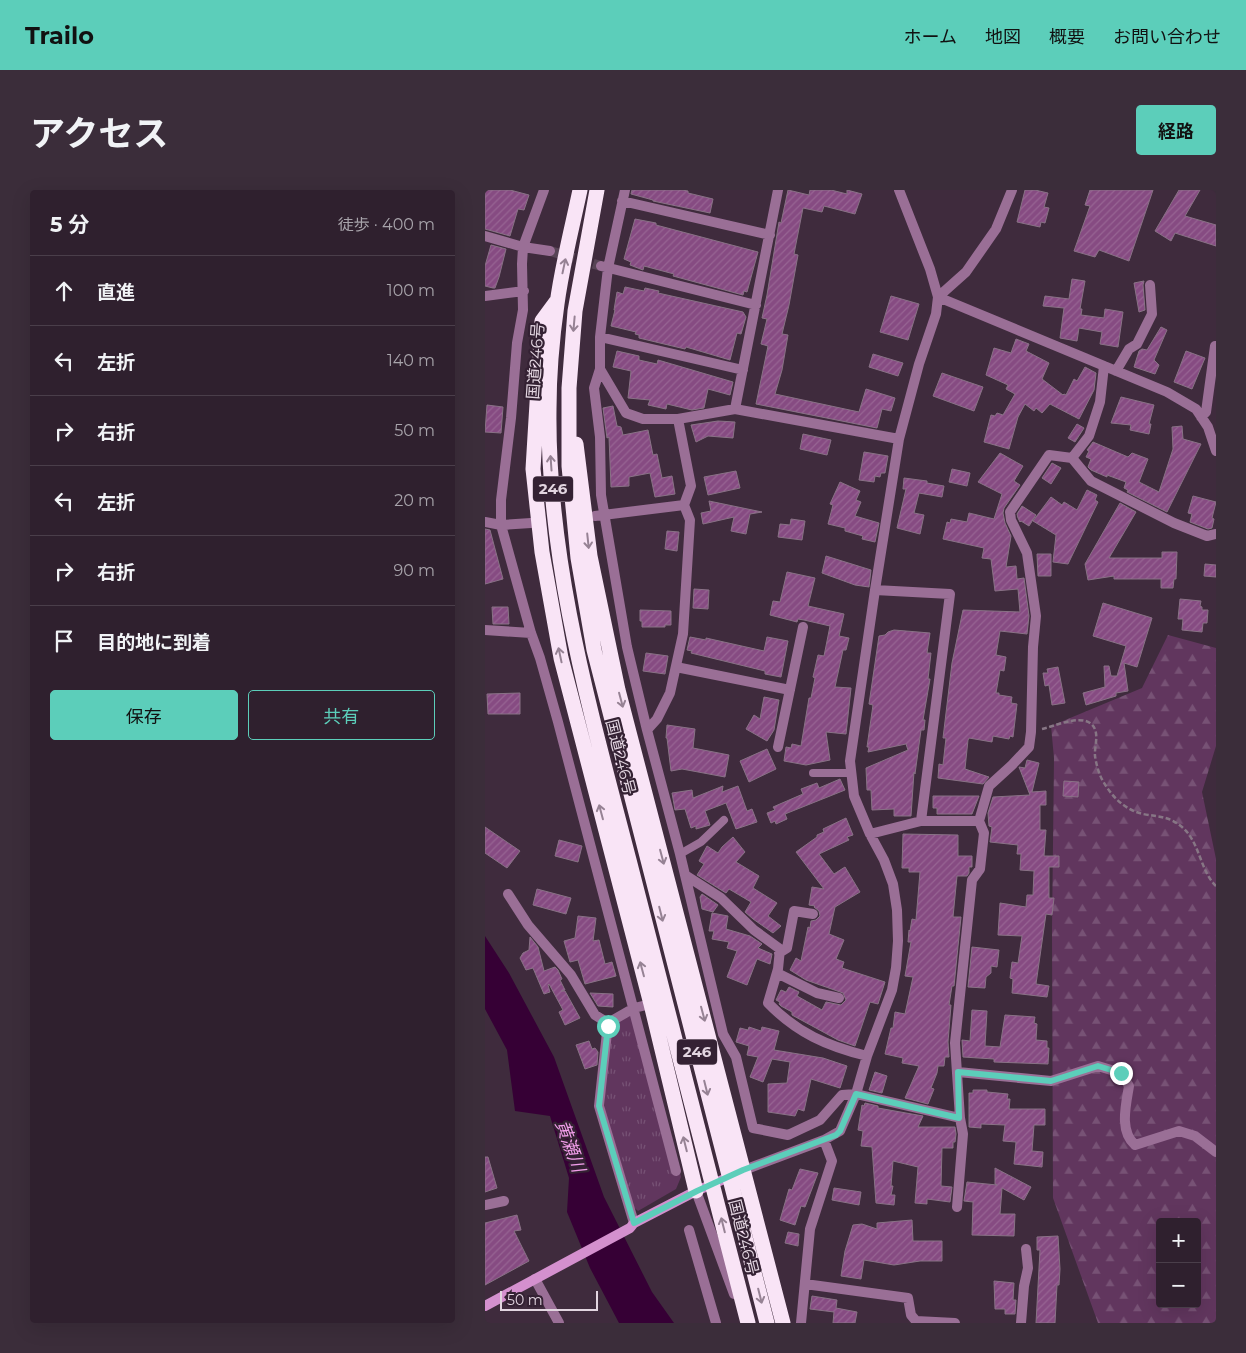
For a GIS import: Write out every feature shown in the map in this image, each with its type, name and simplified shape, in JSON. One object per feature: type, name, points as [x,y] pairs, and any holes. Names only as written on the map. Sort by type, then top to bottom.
[{"type":"highway","name":"国道246号","points":[[580,190],[557,302],[549,408],[550,461],[559,562],[577,652],[746,1323]]},
{"type":"highway","name":"国道246号","points":[[597,190],[575,311],[569,388],[569,466],[578,558],[594,650],[767,1323]]},
{"type":"highway","points":[[557,302],[542,321],[533,469],[542,552],[561,658],[651,1004],[697,1191]]},
{"type":"highway","points":[[569,388],[590,556],[618,690],[783,1323]]},
{"type":"street","points":[[544,190],[523,246],[523,310],[517,343],[511,418],[501,500],[501,525],[558,722],[676,1171]]},
{"type":"street","points":[[625,190],[605,267],[600,369],[594,388],[600,437],[600,516],[627,647],[647,730],[680,854],[723,1034],[736,1057],[753,1128],[788,1135],[820,1120],[842,1095],[856,1094],[959,1118]]},
{"type":"street","points":[[735,409],[778,190]]},
{"type":"street","points":[[485,1306],[697,1191],[743,1170],[823,1140],[840,1131],[856,1094],[867,1056],[892,990],[898,940],[897,910],[893,884],[854,796],[850,761],[899,439],[919,364],[936,314],[938,297],[930,269],[899,190]]},
{"type":"street","points":[[938,297],[966,272],[996,230],[1012,190]]},
{"type":"street","points":[[622,201],[770,235]]},
{"type":"street","points":[[485,236],[550,251]]},
{"type":"street","points":[[605,267],[756,305]]},
{"type":"street","points":[[1116,370],[1129,349],[1137,344],[1152,314],[1150,285]]},
{"type":"street","points":[[485,296],[524,291]]},
{"type":"street","points":[[938,297],[1167,392],[1196,410],[1208,427],[1216,451]]},
{"type":"street","points":[[601,337],[743,370]]},
{"type":"street","points":[[1201,418],[1206,412],[1215,346]]},
{"type":"street","points":[[1072,458],[1089,436],[1100,402],[1104,366]]},
{"type":"street","points":[[600,369],[626,413],[643,419],[678,419],[735,409],[899,439]]},
{"type":"street","points":[[647,730],[657,719],[670,693],[683,634],[690,520],[684,505],[691,486],[678,419]]},
{"type":"street","points":[[957,1207],[963,1134],[959,1118],[955,1043],[972,880],[980,868],[984,832],[979,822],[989,786],[1029,747],[1031,732],[1033,647],[1036,616],[1027,553],[1011,520],[1010,512],[1049,455],[1072,458],[1091,481],[1174,523],[1207,536],[1216,534]]},
{"type":"street","points":[[600,516],[684,505]]},
{"type":"street","points":[[485,522],[501,525],[531,522]]},
{"type":"street","points":[[875,590],[951,594],[921,821]]},
{"type":"street","points":[[778,747],[803,627]]},
{"type":"street","points":[[485,630],[531,633]]},
{"type":"street","points":[[676,667],[790,690]]},
{"type":"street","points":[[870,834],[921,821],[979,822]]},
{"type":"street","points":[[685,874],[721,898],[754,930],[779,949],[777,973],[768,1003],[781,1017],[819,1041],[839,1049],[867,1056]]},
{"type":"street","points":[[508,894],[528,925],[571,975],[595,1015],[608,1023]]},
{"type":"street","points":[[779,954],[787,948],[794,911],[813,914]]},
{"type":"street","points":[[777,973],[817,993],[839,998]]},
{"type":"street","points":[[608,1023],[634,1008],[651,1004]]},
{"type":"street","points":[[608,1023],[599,1106],[632,1226]]},
{"type":"street","points":[[958,1072],[1051,1081],[1098,1066],[1121,1073],[1129,1086],[1124,1120],[1129,1140],[1135,1145],[1179,1131],[1195,1136],[1216,1152]]},
{"type":"street","points":[[801,1323],[811,1229],[832,1161],[823,1140]]},
{"type":"street","points":[[697,1191],[746,1323]]},
{"type":"street","points":[[485,1205],[503,1201]]},
{"type":"street","points":[[689,1230],[716,1323]]},
{"type":"street","points":[[1021,1323],[1024,1286],[1028,1268],[1026,1249]]},
{"type":"street","points":[[538,1278],[559,1323]]},
{"type":"street","points":[[805,1284],[908,1298],[911,1315],[916,1322],[955,1323]]},
{"type":"lane","points":[[813,773],[851,773]]},
{"type":"lane","points":[[680,854],[701,842],[724,820]]},
{"type":"path","points":[[1031,732],[1078,720],[1090,723],[1094,728],[1096,736],[1095,756],[1101,780],[1118,802],[1142,814],[1166,817],[1183,828],[1190,837],[1216,886]]},
{"type":"green space","points":[[1168,635],[1216,648],[1216,746],[1202,792],[1216,859],[1216,1323],[1098,1323],[1053,1198],[1052,930],[1054,758],[1051,726],[1142,688]]},
{"type":"green space","points":[[638,1012],[681,1177],[676,1189],[638,1211],[630,1204],[604,1114],[608,1026]]},
{"type":"water","name":"黄瀬川","points":[[485,936],[509,973],[554,1057],[604,1197],[652,1292],[674,1323],[619,1323],[590,1268],[567,1212],[569,1178],[550,1116],[515,1111],[507,1050],[485,1009]]},
{"type":"building","points":[[485,190],[510,190],[529,195],[524,210],[518,209],[510,236],[485,229]]},
{"type":"building","points":[[632,190],[682,190],[713,199],[710,213],[653,201],[631,194]]},
{"type":"building","points":[[788,190],[809,195],[810,190],[831,190],[847,194],[847,190],[862,194],[855,214],[824,206],[822,212],[803,208],[794,254],[798,255],[782,334],[788,335],[782,370],[775,394],[859,412],[866,389],[895,398],[891,411],[882,409],[877,428],[756,404],[768,346],[761,344],[767,319],[762,318],[779,222],[781,223]]},
{"type":"building","points":[[1025,190],[1048,193],[1044,207],[1049,208],[1045,223],[1041,222],[1040,227],[1017,222]]},
{"type":"building","points":[[1090,190],[1153,190],[1129,261],[1099,250],[1095,257],[1074,251],[1090,206],[1085,205]]},
{"type":"building","points":[[1179,190],[1200,190],[1185,216],[1216,225],[1216,246],[1175,233],[1171,241],[1155,231]]},
{"type":"building","points":[[635,219],[656,223],[656,225],[758,252],[747,292],[744,291],[743,295],[644,266],[643,270],[630,265],[631,262],[624,259]]},
{"type":"building","points":[[491,245],[506,249],[495,288],[485,286],[485,266]]},
{"type":"building","points":[[1072,279],[1085,281],[1080,309],[1082,309],[1081,315],[1104,318],[1105,309],[1123,312],[1118,347],[1100,344],[1102,332],[1079,328],[1077,341],[1060,338],[1064,308],[1043,306],[1045,296],[1069,299]]},
{"type":"building","points":[[1144,281],[1145,310],[1139,312],[1134,283]]},
{"type":"building","points":[[625,287],[644,291],[645,288],[659,291],[658,293],[743,312],[746,317],[741,334],[737,333],[730,360],[686,347],[685,349],[639,338],[639,335],[635,334],[636,332],[611,326],[617,292],[623,294]]},
{"type":"building","points":[[891,296],[919,304],[908,340],[880,332]]},
{"type":"building","points":[[1161,327],[1167,330],[1154,360],[1159,365],[1155,374],[1134,367],[1139,351],[1142,349],[1147,350]]},
{"type":"building","points":[[1016,339],[1029,344],[1026,351],[1049,363],[1042,379],[1063,395],[1066,395],[1074,379],[1077,381],[1085,367],[1096,373],[1094,390],[1079,419],[1050,404],[1042,413],[1036,408],[1034,411],[1025,404],[1018,417],[1009,449],[984,442],[991,415],[995,416],[997,413],[1003,415],[1015,394],[1006,389],[1008,385],[986,375],[994,348],[1011,353]]},
{"type":"building","points":[[617,351],[639,356],[639,360],[657,364],[658,360],[733,382],[730,395],[708,389],[704,408],[692,410],[667,404],[666,409],[648,405],[650,400],[628,398],[631,371],[613,367]]},
{"type":"building","points":[[1186,351],[1205,358],[1192,389],[1174,382]]},
{"type":"building","points":[[873,354],[903,363],[898,376],[869,367]]},
{"type":"building","points":[[942,373],[983,387],[974,411],[933,396]]},
{"type":"building","points":[[1121,397],[1154,405],[1149,424],[1151,424],[1149,434],[1130,430],[1131,425],[1111,423]]},
{"type":"building","points":[[487,405],[503,407],[501,433],[485,432]]},
{"type":"building","points":[[613,406],[617,426],[621,427],[623,435],[648,430],[653,455],[657,454],[662,478],[672,476],[675,494],[655,497],[650,473],[629,477],[629,486],[611,487],[609,437],[607,438],[603,408]]},
{"type":"building","points":[[718,421],[735,422],[733,438],[708,436],[696,442],[691,425]]},
{"type":"building","points":[[1077,424],[1084,428],[1075,442],[1068,438]]},
{"type":"building","points":[[1182,426],[1183,439],[1201,444],[1167,512],[1127,492],[1128,490],[1124,488],[1126,482],[1107,475],[1107,477],[1088,467],[1091,459],[1086,457],[1089,451],[1087,450],[1093,442],[1128,457],[1132,453],[1148,459],[1139,482],[1159,492],[1173,449],[1172,427]]},
{"type":"building","points":[[803,434],[831,440],[827,455],[800,449]]},
{"type":"building","points":[[864,452],[888,456],[885,473],[881,473],[880,477],[875,476],[874,482],[859,480]]},
{"type":"building","points":[[1000,453],[1023,466],[1014,481],[1020,485],[1004,508],[1003,513],[1011,536],[1006,567],[1016,566],[1017,579],[1024,578],[1029,616],[1027,634],[1000,631],[996,655],[1006,657],[1004,671],[1000,670],[996,693],[1012,697],[1011,703],[1017,704],[1013,737],[1010,736],[1009,739],[993,736],[992,742],[969,738],[968,740],[965,769],[989,777],[983,784],[938,778],[939,764],[943,765],[946,738],[943,738],[952,663],[963,610],[1020,612],[1018,589],[995,591],[991,559],[982,558],[984,548],[943,539],[947,522],[950,523],[951,519],[967,522],[969,513],[994,519],[1002,494],[978,482]]},
{"type":"building","points":[[1052,463],[1061,468],[1051,484],[1042,478]]},
{"type":"building","points":[[952,469],[970,473],[967,486],[949,482]]},
{"type":"building","points":[[736,471],[740,488],[708,495],[704,477]]},
{"type":"building","points":[[904,478],[927,481],[927,483],[944,486],[942,497],[919,493],[914,513],[924,515],[920,534],[897,528],[906,489],[903,489]]},
{"type":"building","points":[[840,482],[860,491],[856,500],[861,502],[855,516],[879,523],[875,542],[862,539],[863,536],[845,531],[845,528],[828,524],[833,505],[830,504]]},
{"type":"building","points":[[1087,490],[1097,495],[1095,500],[1098,502],[1068,564],[1053,562],[1056,535],[1033,521],[1051,497],[1062,505],[1064,502],[1077,510]]},
{"type":"building","points":[[1193,496],[1216,502],[1212,518],[1214,519],[1212,528],[1208,529],[1190,522],[1192,514],[1188,513]]},
{"type":"building","points":[[709,501],[762,512],[750,514],[746,534],[731,531],[734,517],[703,524],[701,513],[711,511]]},
{"type":"building","points":[[1120,503],[1136,512],[1109,558],[1162,558],[1162,552],[1177,552],[1176,579],[1174,579],[1173,588],[1161,588],[1161,579],[1114,579],[1114,576],[1088,580],[1085,564]]},
{"type":"building","points":[[1022,506],[1036,515],[1029,526],[1020,522],[1018,518],[1017,514]]},
{"type":"building","points":[[791,519],[805,521],[802,540],[778,537],[780,524],[790,525]]},
{"type":"building","points":[[485,529],[490,530],[503,579],[485,584]]},
{"type":"building","points":[[667,531],[679,532],[677,551],[665,549]]},
{"type":"building","points":[[1037,554],[1051,554],[1051,576],[1038,576]]},
{"type":"building","points":[[826,556],[871,570],[869,587],[855,585],[822,573]]},
{"type":"building","points":[[1205,564],[1216,565],[1216,577],[1204,576]]},
{"type":"building","points":[[787,572],[815,578],[808,606],[844,614],[839,636],[849,638],[846,650],[843,650],[835,687],[851,688],[846,734],[826,732],[830,760],[806,765],[784,761],[786,747],[791,748],[792,744],[801,746],[818,655],[824,656],[830,626],[798,619],[797,622],[770,615],[773,601],[780,602]]},
{"type":"building","points":[[694,589],[709,590],[708,609],[693,608]]},
{"type":"building","points":[[1180,599],[1201,601],[1200,606],[1202,610],[1208,610],[1207,623],[1203,623],[1202,632],[1182,630],[1183,619],[1178,619]]},
{"type":"building","points":[[1103,603],[1152,618],[1137,667],[1124,663],[1128,691],[1116,693],[1116,696],[1086,705],[1083,693],[1105,687],[1104,666],[1109,666],[1111,676],[1117,676],[1126,646],[1093,636]]},
{"type":"building","points":[[492,607],[508,607],[509,624],[493,624]]},
{"type":"building","points":[[640,610],[671,611],[671,625],[665,625],[665,627],[642,627]]},
{"type":"building","points":[[894,630],[930,633],[927,653],[931,653],[928,679],[930,679],[923,720],[925,720],[924,730],[921,730],[915,774],[914,772],[911,816],[894,816],[894,809],[872,810],[871,790],[867,790],[866,768],[908,750],[906,744],[868,752],[869,747],[867,747],[873,705],[869,704],[879,636]]},
{"type":"building","points":[[690,637],[706,640],[706,638],[764,651],[767,637],[788,641],[781,677],[765,674],[765,671],[691,653],[692,651],[687,650]]},
{"type":"building","points":[[646,653],[668,656],[665,674],[643,671]]},
{"type":"building","points":[[1058,667],[1065,703],[1052,705],[1049,685],[1045,686],[1043,673],[1048,673],[1047,669]]},
{"type":"building","points":[[520,693],[520,714],[488,714],[487,694]]},
{"type":"building","points":[[764,697],[779,700],[774,730],[767,741],[746,729],[754,715],[760,719]]},
{"type":"building","points":[[667,725],[695,729],[693,748],[729,755],[725,777],[682,769],[671,771],[666,738]]},
{"type":"building","points":[[767,749],[776,769],[749,782],[740,761]]},
{"type":"building","points":[[1027,760],[1039,763],[1032,792],[1046,791],[1046,805],[1040,805],[1040,830],[1046,830],[1044,856],[1059,856],[1059,867],[1049,867],[1049,898],[1054,898],[1052,915],[1046,914],[1036,984],[1049,986],[1047,997],[1012,993],[1013,979],[1010,978],[1012,962],[1018,963],[1022,936],[998,935],[1000,903],[1026,907],[1027,895],[1033,895],[1034,871],[1020,870],[1021,854],[1017,854],[1018,845],[990,842],[992,827],[989,826],[988,813],[993,797],[1030,795],[1019,767],[1025,768]]},
{"type":"building","points":[[840,779],[845,790],[785,814],[787,819],[776,824],[775,821],[771,823],[767,813],[775,810],[773,807],[803,794],[801,789],[817,783],[819,788]]},
{"type":"building","points":[[1064,781],[1079,782],[1078,797],[1063,796]]},
{"type":"building","points":[[723,786],[722,792],[738,786],[747,811],[752,809],[757,822],[736,829],[726,803],[705,811],[710,825],[696,829],[696,826],[691,828],[685,809],[675,810],[672,793],[692,790],[693,798]]},
{"type":"building","points":[[933,796],[979,796],[972,814],[937,814],[937,808],[933,808]]},
{"type":"building","points":[[846,818],[853,835],[847,837],[849,840],[819,854],[834,874],[845,867],[860,892],[835,907],[829,934],[844,940],[836,959],[844,962],[842,968],[885,982],[878,1004],[870,1002],[855,1046],[838,1040],[792,1015],[792,1012],[781,1006],[780,1002],[776,1000],[781,990],[786,992],[789,987],[799,992],[797,996],[822,1010],[826,1002],[841,1005],[846,1000],[843,993],[806,980],[790,970],[796,958],[801,961],[811,921],[816,920],[820,916],[815,906],[809,905],[812,887],[824,889],[796,852],[817,837],[817,835],[824,832],[823,829]]},
{"type":"building","points":[[485,827],[520,851],[507,868],[485,853]]},
{"type":"building","points":[[903,834],[958,835],[958,856],[972,856],[972,867],[969,867],[967,876],[957,876],[953,917],[961,917],[954,986],[952,986],[949,1005],[951,1005],[948,1042],[949,1057],[945,1057],[944,1066],[938,1066],[931,1088],[934,1089],[928,1104],[905,1098],[919,1066],[902,1063],[903,1058],[885,1054],[891,1028],[893,1028],[895,1012],[905,1014],[913,977],[905,976],[911,942],[908,942],[909,930],[912,919],[916,920],[920,872],[909,872],[909,868],[902,868]]},
{"type":"building","points":[[733,837],[745,852],[736,862],[759,876],[753,888],[777,903],[768,916],[781,926],[773,933],[745,912],[751,902],[729,889],[726,893],[697,875],[704,864],[699,861],[707,846],[718,853]]},
{"type":"building","points":[[559,840],[582,846],[578,862],[555,856]]},
{"type":"building","points":[[537,889],[571,898],[566,914],[533,905]]},
{"type":"building","points":[[702,894],[718,905],[713,912],[702,909],[700,897]]},
{"type":"building","points":[[712,913],[728,916],[726,929],[750,936],[762,944],[758,948],[772,954],[770,964],[757,959],[747,985],[727,977],[737,951],[727,948],[729,942],[712,939],[714,931],[709,931]]},
{"type":"building","points":[[578,916],[596,918],[593,941],[599,940],[605,964],[612,962],[616,976],[585,984],[578,960],[570,962],[564,941],[575,938]]},
{"type":"building","points":[[530,937],[538,947],[544,971],[555,967],[558,970],[565,990],[561,991],[565,991],[580,1018],[565,1025],[559,1012],[563,1010],[549,984],[550,992],[544,994],[533,968],[526,970],[520,958],[523,953],[529,950]]},
{"type":"building","points":[[972,947],[999,950],[997,967],[991,966],[991,973],[986,977],[985,988],[968,987]]},
{"type":"building","points":[[590,993],[613,994],[613,1007],[598,1006]]},
{"type":"building","points":[[972,1010],[987,1011],[985,1046],[1000,1047],[1005,1015],[1035,1017],[1034,1023],[1037,1024],[1036,1040],[1047,1041],[1047,1048],[1049,1048],[1048,1064],[994,1062],[994,1059],[963,1057],[962,1040],[970,1041]]},
{"type":"building","points":[[749,1027],[761,1031],[762,1027],[779,1031],[774,1050],[823,1058],[847,1066],[840,1088],[811,1079],[804,1111],[798,1109],[795,1116],[768,1112],[768,1084],[787,1083],[790,1062],[772,1059],[763,1082],[750,1077],[758,1057],[747,1055],[749,1046],[736,1042],[740,1028],[748,1030]]},
{"type":"building","points":[[589,1041],[592,1049],[595,1048],[598,1052],[597,1065],[585,1069],[576,1045]]},
{"type":"building","points":[[875,1072],[887,1076],[882,1093],[869,1090]]},
{"type":"building","points":[[973,1090],[987,1090],[987,1092],[1008,1094],[1007,1099],[1010,1099],[1009,1109],[1045,1109],[1045,1125],[1034,1125],[1032,1151],[1043,1152],[1042,1167],[1014,1164],[1016,1142],[1003,1141],[1005,1125],[981,1124],[981,1128],[969,1127],[969,1093],[973,1093]]},
{"type":"building","points":[[865,1103],[878,1106],[878,1108],[923,1116],[918,1127],[955,1127],[956,1134],[953,1148],[942,1148],[941,1186],[952,1187],[950,1202],[927,1199],[927,1204],[915,1203],[918,1167],[893,1161],[891,1195],[895,1195],[894,1205],[876,1203],[872,1147],[861,1146],[863,1131],[858,1130],[862,1105],[864,1106]]},
{"type":"building","points":[[485,1157],[488,1157],[497,1188],[485,1192]]},
{"type":"building","points":[[995,1168],[1031,1187],[1024,1200],[1002,1188],[1000,1214],[1015,1214],[1014,1236],[972,1235],[973,1202],[964,1201],[967,1182],[997,1185],[995,1184]]},
{"type":"building","points":[[800,1169],[818,1173],[805,1207],[801,1206],[795,1225],[780,1220],[789,1189],[792,1190]]},
{"type":"building","points":[[834,1188],[861,1192],[859,1205],[832,1200]]},
{"type":"building","points":[[517,1215],[521,1230],[514,1231],[529,1261],[485,1285],[485,1223]]},
{"type":"building","points":[[912,1220],[913,1241],[942,1241],[942,1261],[920,1261],[894,1265],[864,1260],[861,1279],[841,1276],[845,1251],[853,1225],[862,1224],[877,1229],[877,1223]]},
{"type":"building","points":[[788,1232],[799,1234],[798,1246],[785,1243]]},
{"type":"building","points":[[1058,1236],[1060,1269],[1059,1285],[1057,1285],[1055,1323],[1036,1323],[1040,1250],[1037,1250],[1037,1237]]},
{"type":"building","points":[[994,1281],[1014,1283],[1013,1300],[1016,1300],[1015,1314],[1005,1314],[1005,1309],[995,1309]]},
{"type":"building","points":[[812,1296],[837,1300],[836,1308],[857,1312],[855,1323],[833,1323],[834,1312],[810,1309]]},
{"type":"tunnel","points":[[550,251],[601,266]]},
{"type":"route","points":[[608,1026],[599,1106],[634,1223],[743,1170],[836,1135],[840,1131],[856,1094],[959,1118],[958,1072],[1051,1081],[1098,1066],[1121,1073]]}]
